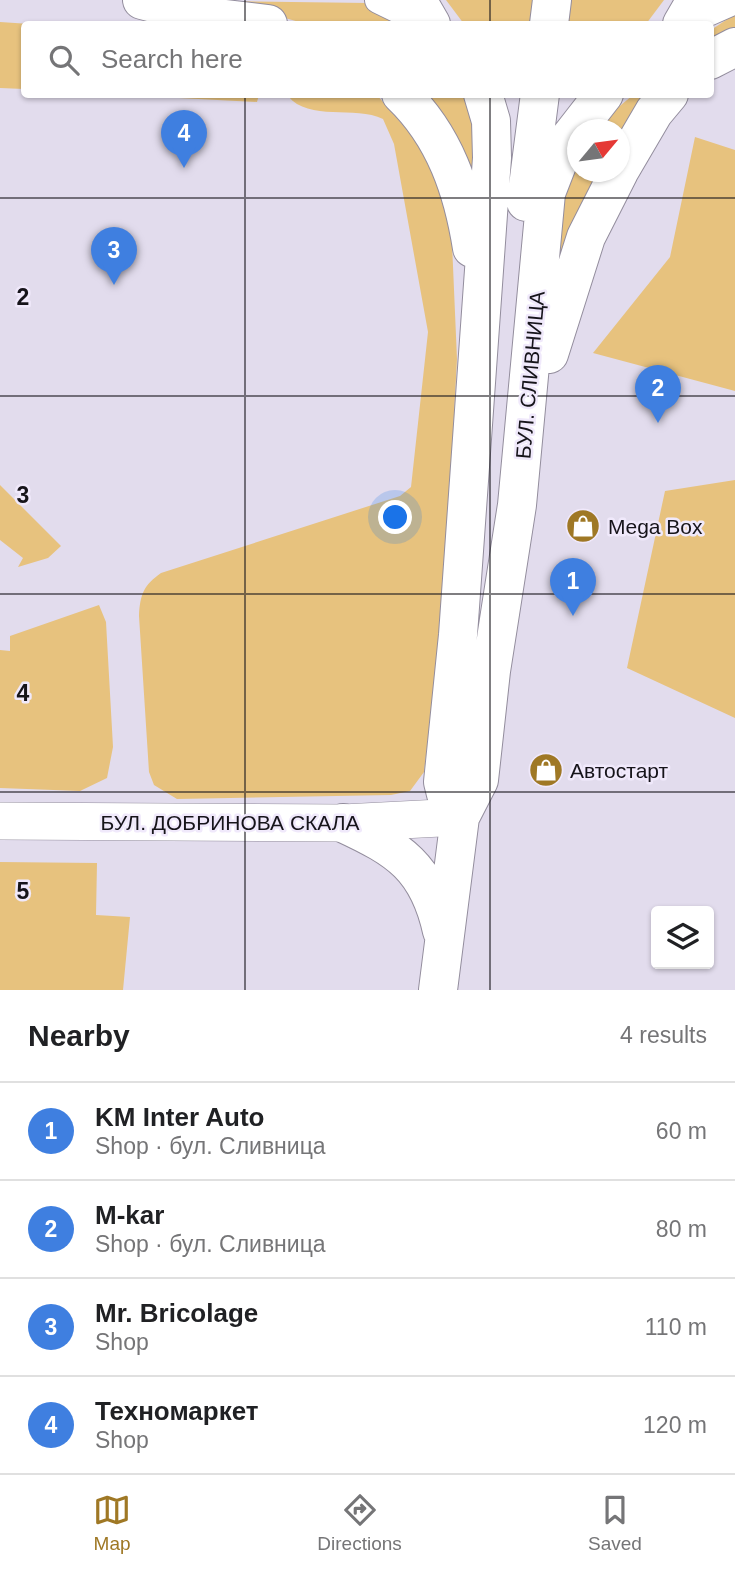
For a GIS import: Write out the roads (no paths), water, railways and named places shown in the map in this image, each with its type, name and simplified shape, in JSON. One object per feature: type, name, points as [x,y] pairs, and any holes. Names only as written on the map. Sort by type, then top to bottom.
[{"type":"main road","points":[[142,0],[208,18],[238,21]]},
{"type":"main road","points":[[417,0],[428,21]]},
{"type":"main road","points":[[549,21],[552,0]]},
{"type":"main road","points":[[684,21],[696,0]]},
{"type":"main road","points":[[714,58],[735,47]]},
{"type":"main road","points":[[405,98],[431,128],[451,164],[466,208],[481,301]]},
{"type":"main road","name":"БУЛ. СЛИВНИЦА","points":[[460,817],[446,794],[443,782],[458,635],[492,158],[491,121],[484,98]]},
{"type":"main road","name":"БУЛ. СЛИВНИЦА","points":[[491,671],[488,531],[539,98]]},
{"type":"main road","name":"БУЛ. СЛИВНИЦА","points":[[438,990],[460,817],[479,780],[491,671],[526,433],[546,193],[565,144],[601,98]]},
{"type":"main road","points":[[630,152],[666,98]]},
{"type":"main road","points":[[526,433],[586,237],[614,182]]},
{"type":"main road","name":"БУЛ. СЛИВНИЦА","points":[[458,635],[488,531]]},
{"type":"main road","name":"БУЛ. ДОБРИНОВА СКАЛА","points":[[0,821],[343,823],[460,817]]},
{"type":"main road","points":[[343,823],[382,842],[412,864],[436,903],[445,944]]},
{"type":"street","points":[[379,0],[423,21]]},
{"type":"street","points":[[689,21],[735,1]]},
{"type":"place","name":"Техномаркет","points":[[184,168]]},
{"type":"place","name":"Mr. Bricolage","points":[[114,285]]},
{"type":"place","name":"M-kar","points":[[658,423]]},
{"type":"place","name":"Mega Box","points":[[583,526]]},
{"type":"place","name":"KM Inter Auto","points":[[573,616]]},
{"type":"place","name":"Автостарт","points":[[546,770]]}]
